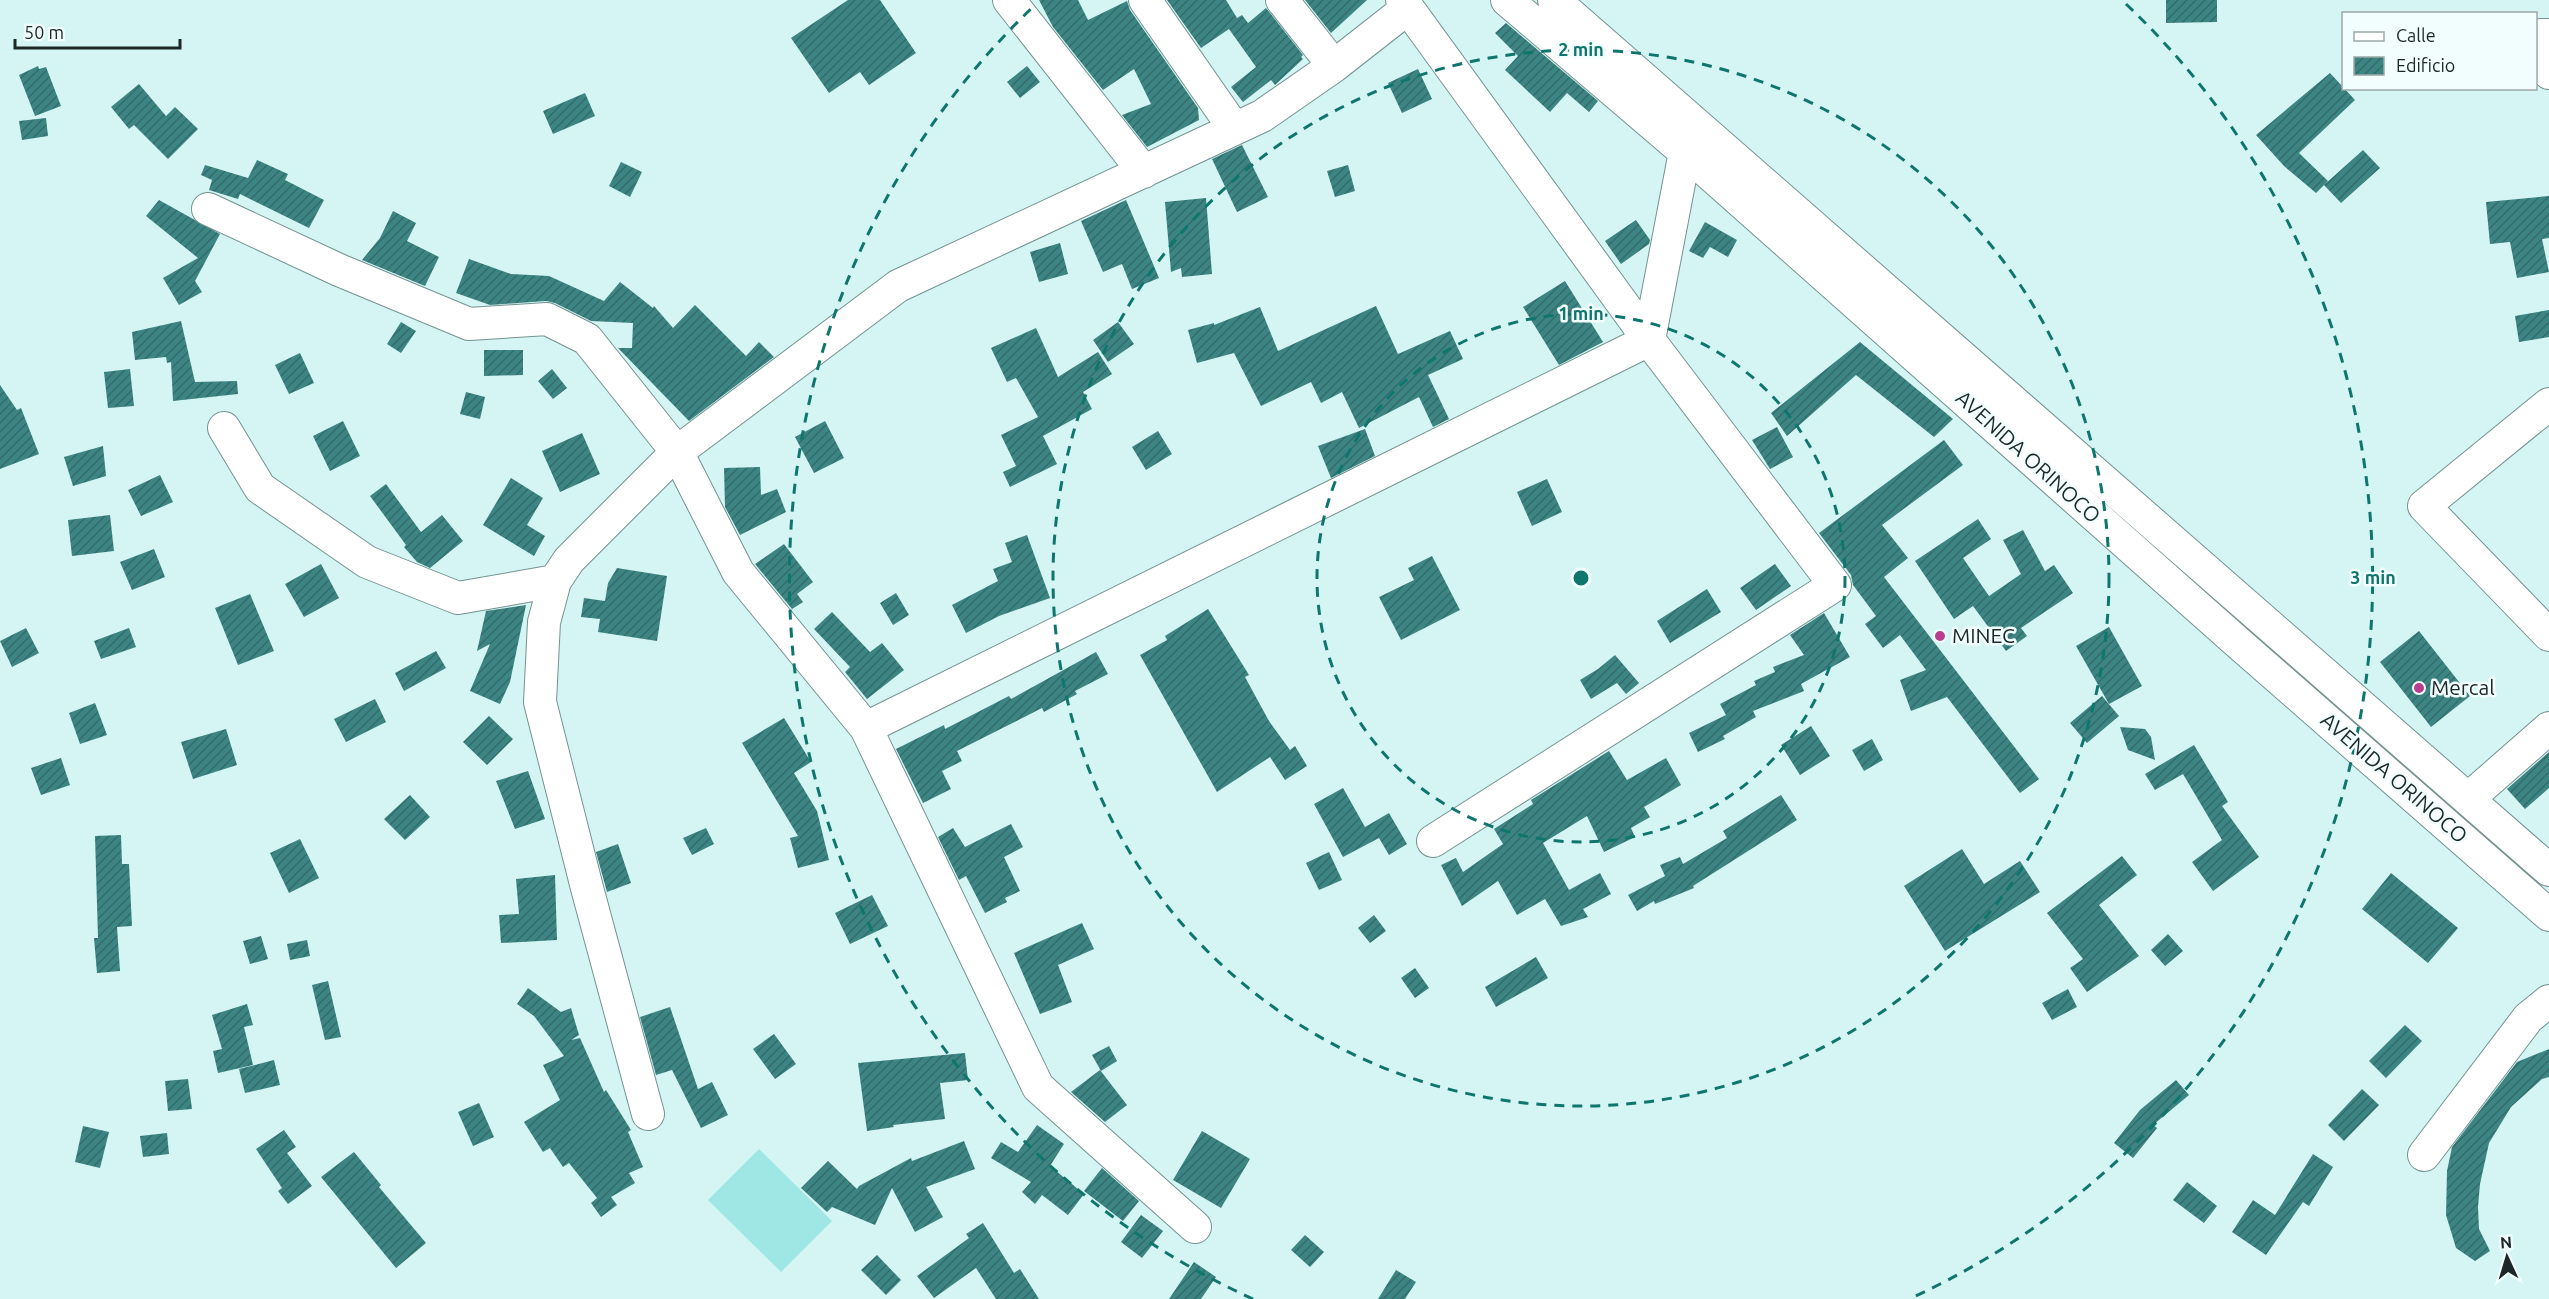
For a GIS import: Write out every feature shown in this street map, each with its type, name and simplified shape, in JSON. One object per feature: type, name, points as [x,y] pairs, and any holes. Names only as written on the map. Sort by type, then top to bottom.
[{"type":"street","points":[[1009,0],[1144,172]]},
{"type":"street","points":[[1145,0],[1234,128]]},
{"type":"street","points":[[1282,0],[1334,66]]},
{"type":"street","name":"AVENIDA ORINOCO","points":[[1508,0],[1685,152],[2209,618],[2549,915]]},
{"type":"street","name":"AVENIDA ORINOCO","points":[[1554,0],[2549,870]]},
{"type":"street","points":[[648,1114],[540,702],[544,622],[555,581],[569,560],[677,452],[898,286],[1262,116],[1334,66],[1405,4],[1649,340],[1835,585],[1433,841]]},
{"type":"street","points":[[2549,35],[2541,35],[2549,72]]},
{"type":"street","points":[[1649,340],[1685,152]]},
{"type":"street","points":[[208,209],[339,270],[469,324],[547,319],[587,339],[677,452],[738,572],[866,728],[1038,1087],[1194,1227]]},
{"type":"street","points":[[866,728],[1649,340]]},
{"type":"street","points":[[2549,404],[2424,506],[2549,635]]},
{"type":"street","points":[[224,428],[260,488],[367,562],[458,598],[555,581]]},
{"type":"street","points":[[2468,799],[2549,728]]},
{"type":"street","points":[[2424,1155],[2528,1018],[2549,1001]]},
{"type":"shaded area","points":[[759,1149],[832,1221],[781,1272],[708,1200]]},
{"type":"building","points":[[848,0],[880,0],[916,53],[869,85],[860,72],[829,93],[791,38]]},
{"type":"building","points":[[1039,0],[1078,0],[1088,20],[1127,1],[1130,10],[1198,108],[1199,120],[1147,147],[1122,115],[1151,104],[1134,69],[1103,90],[1053,27]]},
{"type":"building","points":[[1167,0],[1226,0],[1237,18],[1242,15],[1248,23],[1266,8],[1303,55],[1301,57],[1303,59],[1275,85],[1271,80],[1243,102],[1231,87],[1256,67],[1229,29],[1201,48]]},
{"type":"building","points":[[1305,0],[1367,0],[1331,33]]},
{"type":"building","points":[[2166,0],[2217,0],[2217,22],[2166,23]]},
{"type":"building","points":[[1506,23],[1598,101],[1589,112],[1567,93],[1550,112],[1505,70],[1518,56],[1495,33]]},
{"type":"building","points":[[38,66],[39,69],[46,67],[61,106],[35,116],[19,75]]},
{"type":"building","points":[[1027,66],[1040,82],[1020,98],[1007,82]]},
{"type":"building","points":[[1418,69],[1432,99],[1402,113],[1388,83]]},
{"type":"building","points":[[2330,73],[2342,86],[2342,90],[2346,90],[2355,100],[2299,153],[2328,181],[2316,193],[2284,166],[2256,135]]},
{"type":"building","points":[[139,84],[166,116],[175,107],[198,129],[168,159],[134,125],[129,129],[111,107]]},
{"type":"building","points":[[585,93],[595,116],[553,134],[543,111]]},
{"type":"building","points":[[46,118],[48,136],[22,140],[19,121]]},
{"type":"building","points":[[1242,145],[1268,197],[1237,212],[1212,159]]},
{"type":"building","points":[[2363,150],[2380,168],[2341,203],[2324,185]]},
{"type":"building","points":[[257,160],[288,174],[285,180],[324,200],[309,228],[240,194],[238,199],[209,190],[212,180],[201,175],[205,165],[248,178]]},
{"type":"building","points":[[621,162],[642,172],[630,197],[609,186]]},
{"type":"building","points":[[1348,165],[1355,191],[1335,197],[1327,171]]},
{"type":"building","points":[[2549,196],[2549,238],[2542,239],[2549,272],[2517,278],[2510,242],[2490,244],[2486,202]]},
{"type":"building","points":[[1206,198],[1212,274],[1182,277],[1181,268],[1171,272],[1165,202]]},
{"type":"building","points":[[159,200],[220,234],[195,281],[202,292],[179,305],[163,278],[198,258],[146,216]]},
{"type":"building","points":[[1126,200],[1159,278],[1132,289],[1122,264],[1103,272],[1081,221]]},
{"type":"building","points":[[393,211],[416,223],[407,241],[439,257],[425,286],[362,260],[380,238]]},
{"type":"building","points":[[1636,220],[1650,240],[1649,244],[1621,264],[1605,241]]},
{"type":"building","points":[[1705,222],[1737,240],[1728,257],[1710,247],[1703,258],[1689,251]]},
{"type":"building","points":[[1060,243],[1068,274],[1039,282],[1030,252]]},
{"type":"building","points":[[469,259],[511,274],[549,276],[604,301],[620,282],[653,308],[654,306],[673,328],[695,305],[746,356],[759,342],[774,357],[689,421],[618,348],[632,348],[633,323],[591,321],[555,303],[546,301],[490,305],[456,293]]},
{"type":"building","points":[[1565,281],[1603,342],[1559,365],[1523,307]]},
{"type":"building","points":[[1376,306],[1398,354],[1450,331],[1463,359],[1428,375],[1449,419],[1433,427],[1419,397],[1359,428],[1342,392],[1321,403],[1311,382],[1261,406],[1234,353],[1197,363],[1188,330],[1214,323],[1214,325],[1260,307],[1278,351]]},
{"type":"building","points":[[2549,310],[2549,337],[2519,342],[2515,316]]},
{"type":"building","points":[[181,321],[195,382],[237,381],[238,394],[173,401],[171,362],[167,363],[166,357],[135,360],[132,332]]},
{"type":"building","points":[[401,322],[416,331],[401,353],[387,344]]},
{"type":"building","points":[[1118,322],[1134,344],[1108,362],[1093,340]]},
{"type":"building","points":[[1036,328],[1058,377],[1098,352],[1112,374],[1083,392],[1092,409],[1043,436],[1057,464],[1010,487],[1003,472],[1016,466],[1001,435],[1038,417],[1016,378],[1007,382],[991,348]]},
{"type":"building","points":[[1860,342],[1953,419],[1934,437],[1856,375],[1787,436],[1771,413]]},
{"type":"building","points":[[484,350],[523,350],[523,375],[484,376]]},
{"type":"building","points":[[300,353],[314,383],[289,394],[275,365]]},
{"type":"building","points":[[130,369],[134,406],[108,408],[104,372]]},
{"type":"building","points":[[552,369],[567,388],[553,399],[538,381]]},
{"type":"building","points":[[0,385],[17,410],[21,408],[39,454],[0,469]]},
{"type":"building","points":[[466,392],[485,397],[480,419],[460,414]]},
{"type":"building","points":[[343,421],[360,456],[330,471],[313,436]]},
{"type":"building","points":[[825,421],[844,458],[814,473],[795,437]]},
{"type":"building","points":[[1777,427],[1793,457],[1770,469],[1752,440]]},
{"type":"building","points":[[1365,429],[1375,456],[1331,478],[1318,446]]},
{"type":"building","points":[[1158,431],[1172,454],[1146,470],[1132,447]]},
{"type":"building","points":[[582,433],[600,474],[560,492],[542,451]]},
{"type":"building","points":[[1944,440],[1963,465],[1882,525],[1908,558],[1884,577],[2039,779],[2020,793],[1947,697],[1911,711],[1900,680],[1926,670],[1900,635],[1883,648],[1865,624],[1876,616],[1853,585],[1851,575],[1819,533]]},
{"type":"building","points":[[103,446],[106,476],[73,486],[64,457]]},
{"type":"building","points":[[760,467],[761,495],[777,489],[786,512],[740,535],[725,507],[724,468]]},
{"type":"building","points":[[160,475],[173,502],[141,516],[128,490]]},
{"type":"building","points":[[511,478],[543,498],[527,525],[545,536],[534,556],[483,525]]},
{"type":"building","points":[[1547,479],[1562,512],[1532,526],[1517,492]]},
{"type":"building","points":[[386,484],[421,532],[442,515],[463,541],[430,568],[417,562],[404,547],[406,545],[370,496]]},
{"type":"building","points":[[110,515],[114,551],[72,556],[68,520]]},
{"type":"building","points":[[1978,519],[1991,539],[1963,558],[1989,596],[2021,574],[2003,540],[2023,530],[2045,571],[2054,565],[2073,593],[2021,628],[2027,636],[2006,651],[1973,606],[1954,619],[1915,561]]},
{"type":"building","points":[[1027,535],[1050,598],[999,616],[966,633],[952,605],[998,581],[993,569],[1012,562],[1005,543]]},
{"type":"building","points":[[784,544],[813,582],[797,594],[803,602],[792,609],[755,564]]},
{"type":"building","points":[[154,549],[165,577],[132,590],[120,562]]},
{"type":"building","points":[[1432,556],[1460,610],[1401,640],[1379,597],[1414,580],[1408,568]]},
{"type":"building","points":[[321,564],[339,598],[304,617],[285,584]]},
{"type":"building","points":[[1775,564],[1791,586],[1756,610],[1740,588]]},
{"type":"building","points":[[617,568],[667,576],[657,641],[598,632],[600,619],[581,617],[584,598],[605,601],[608,583]]},
{"type":"building","points":[[1707,589],[1721,612],[1670,643],[1657,621]]},
{"type":"building","points":[[896,593],[909,615],[893,625],[880,603]]},
{"type":"building","points":[[250,594],[274,651],[238,665],[215,608]]},
{"type":"building","points":[[526,605],[510,682],[500,704],[470,691],[490,644],[477,651],[486,611]]},
{"type":"building","points":[[1208,609],[1249,675],[1245,677],[1269,721],[1290,750],[1295,746],[1307,766],[1285,780],[1270,757],[1217,792],[1140,655],[1167,640],[1165,636]]},
{"type":"building","points":[[832,612],[870,652],[882,643],[904,670],[867,699],[845,672],[850,667],[814,629]]},
{"type":"building","points":[[1824,613],[1850,657],[1801,684],[1804,691],[1753,711],[1756,717],[1723,736],[1725,739],[1698,752],[1689,733],[1726,715],[1720,704],[1756,685],[1754,681],[1775,672],[1773,667],[1804,655],[1790,635]]},
{"type":"building","points":[[2109,627],[2142,686],[2109,704],[2076,646]]},
{"type":"building","points":[[26,628],[39,653],[12,667],[0,641]]},
{"type":"building","points":[[129,628],[136,647],[101,659],[94,641]]},
{"type":"building","points":[[2419,631],[2470,696],[2431,727],[2380,662]]},
{"type":"building","points":[[436,651],[446,668],[404,691],[395,673]]},
{"type":"building","points":[[1096,652],[1108,674],[1075,691],[1077,694],[1044,712],[1042,708],[957,751],[962,761],[942,771],[951,789],[923,803],[896,749],[944,725],[945,729],[1009,696],[1011,699]]},
{"type":"building","points":[[1615,655],[1639,683],[1626,694],[1617,683],[1591,699],[1580,680]]},
{"type":"building","points":[[2102,696],[2119,716],[2087,743],[2070,723]]},
{"type":"building","points":[[375,699],[386,722],[346,742],[334,719]]},
{"type":"building","points":[[95,703],[107,735],[80,744],[69,713]]},
{"type":"building","points":[[489,716],[513,739],[487,765],[463,742]]},
{"type":"building","points":[[784,718],[811,762],[794,773],[817,811],[829,860],[798,868],[790,838],[798,836],[742,743]]},
{"type":"building","points":[[1811,726],[1830,756],[1800,775],[1781,745]]},
{"type":"building","points":[[2120,727],[2145,729],[2151,737],[2155,760],[2128,750]]},
{"type":"building","points":[[226,729],[237,765],[193,779],[181,742]]},
{"type":"building","points":[[1872,739],[1883,760],[1864,771],[1852,750]]},
{"type":"building","points":[[2194,745],[2228,802],[2222,806],[2259,857],[2213,891],[2192,862],[2222,840],[2183,774],[2155,790],[2145,774]]},
{"type":"building","points":[[1609,751],[1627,780],[1666,758],[1681,785],[1644,807],[1650,817],[1631,828],[1635,837],[1604,852],[1587,816],[1543,843],[1569,890],[1600,873],[1611,894],[1583,909],[1588,917],[1561,926],[1545,899],[1517,915],[1498,881],[1462,906],[1441,865],[1456,858],[1463,872],[1503,844],[1494,829],[1533,804],[1531,800]]},
{"type":"building","points":[[2549,752],[2549,788],[2525,809],[2507,789]]},
{"type":"building","points":[[61,758],[70,785],[41,795],[31,768]]},
{"type":"building","points":[[528,771],[545,819],[515,829],[496,781]]},
{"type":"building","points":[[1343,788],[1365,827],[1389,813],[1407,844],[1389,855],[1379,838],[1343,857],[1314,804]]},
{"type":"building","points":[[410,795],[430,817],[405,840],[384,819]]},
{"type":"building","points":[[1781,795],[1797,820],[1693,886],[1694,888],[1655,904],[1654,901],[1637,911],[1628,895],[1665,876],[1660,865],[1680,857],[1683,864],[1727,838],[1723,831]]},
{"type":"building","points":[[1011,824],[1023,847],[1004,857],[1020,891],[1005,898],[1007,902],[985,913],[966,876],[959,880],[938,837],[953,828],[965,847]]},
{"type":"building","points":[[706,828],[714,844],[692,855],[683,838]]},
{"type":"building","points":[[121,835],[122,864],[129,864],[132,926],[117,927],[120,971],[97,973],[94,938],[98,938],[95,836]]},
{"type":"building","points":[[300,839],[319,878],[289,893],[270,853]]},
{"type":"building","points":[[618,844],[631,883],[607,892],[596,852]]},
{"type":"building","points":[[1962,849],[1984,884],[2020,861],[2040,892],[1945,951],[1904,886]]},
{"type":"building","points":[[1329,852],[1342,880],[1319,890],[1306,863]]},
{"type":"building","points":[[2122,856],[2137,875],[2099,905],[2139,956],[2087,992],[2070,968],[2083,959],[2047,913]]},
{"type":"building","points":[[2391,873],[2458,928],[2428,963],[2362,909]]},
{"type":"building","points":[[555,875],[557,940],[501,943],[499,915],[519,914],[516,879]]},
{"type":"building","points":[[872,895],[888,926],[850,944],[835,913]]},
{"type":"building","points":[[1374,915],[1386,931],[1370,943],[1358,928]]},
{"type":"building","points":[[1082,923],[1094,949],[1058,965],[1072,1002],[1040,1014],[1014,953]]},
{"type":"building","points":[[2168,934],[2183,951],[2165,966],[2151,950]]},
{"type":"building","points":[[261,936],[268,959],[250,964],[243,941]]},
{"type":"building","points":[[307,940],[310,956],[290,960],[287,944]]},
{"type":"building","points":[[1536,957],[1548,978],[1496,1007],[1485,987]]},
{"type":"building","points":[[1415,968],[1429,988],[1415,998],[1401,978]]},
{"type":"building","points":[[328,981],[341,1037],[325,1040],[312,985]]},
{"type":"building","points":[[528,988],[561,1012],[571,1008],[579,1035],[571,1040],[580,1038],[604,1092],[606,1090],[631,1130],[628,1132],[643,1167],[629,1173],[635,1183],[611,1197],[617,1205],[601,1217],[591,1203],[597,1198],[569,1163],[563,1167],[550,1148],[543,1152],[524,1122],[560,1100],[543,1065],[564,1056],[534,1016],[517,1004]]},
{"type":"building","points":[[2068,989],[2077,1007],[2052,1020],[2042,1003]]},
{"type":"building","points":[[247,1004],[253,1025],[244,1027],[253,1065],[218,1073],[213,1051],[222,1049],[212,1015]]},
{"type":"building","points":[[670,1007],[698,1089],[712,1082],[728,1115],[701,1128],[672,1070],[656,1075],[640,1017]]},
{"type":"building","points":[[2405,1025],[2422,1041],[2386,1078],[2369,1061]]},
{"type":"building","points":[[774,1034],[796,1064],[775,1079],[753,1049]]},
{"type":"building","points":[[1109,1046],[1117,1061],[1101,1071],[1092,1055]]},
{"type":"building","points":[[2549,1049],[2549,1077],[2542,1079],[2511,1107],[2489,1143],[2480,1184],[2478,1207],[2479,1229],[2490,1251],[2475,1261],[2456,1248],[2446,1215],[2447,1171],[2452,1147],[2517,1062]]},
{"type":"building","points":[[965,1053],[968,1080],[940,1083],[945,1119],[893,1125],[894,1127],[867,1131],[858,1063]]},
{"type":"building","points":[[274,1060],[280,1085],[245,1093],[239,1069]]},
{"type":"building","points":[[1100,1070],[1127,1105],[1105,1122],[1071,1092]]},
{"type":"building","points":[[188,1079],[192,1109],[168,1111],[165,1081]]},
{"type":"building","points":[[2176,1080],[2189,1095],[2153,1125],[2157,1128],[2133,1158],[2114,1143],[2140,1110]]},
{"type":"building","points":[[2362,1089],[2379,1105],[2344,1141],[2328,1125]]},
{"type":"building","points":[[479,1103],[494,1137],[473,1146],[458,1112]]},
{"type":"building","points":[[1037,1125],[1064,1144],[1050,1166],[1084,1194],[1068,1215],[1042,1195],[1035,1204],[1022,1192],[1031,1182],[991,1158],[1001,1142],[1018,1152]]},
{"type":"building","points":[[83,1126],[109,1132],[100,1168],[75,1162]]},
{"type":"building","points":[[284,1130],[296,1147],[287,1153],[312,1186],[288,1204],[278,1191],[282,1188],[256,1149]]},
{"type":"building","points":[[1202,1131],[1250,1159],[1221,1208],[1173,1180]]},
{"type":"building","points":[[167,1133],[169,1154],[143,1157],[140,1136]]},
{"type":"building","points":[[964,1141],[975,1169],[926,1187],[943,1217],[915,1232],[892,1188],[875,1225],[832,1207],[827,1212],[801,1188],[828,1161],[857,1189],[911,1158],[912,1161]]},
{"type":"building","points":[[354,1152],[381,1185],[379,1187],[426,1243],[396,1268],[321,1177]]},
{"type":"building","points":[[2313,1154],[2333,1167],[2309,1206],[2303,1202],[2266,1255],[2232,1232],[2253,1200],[2275,1215]]},
{"type":"building","points":[[1102,1168],[1139,1201],[1123,1221],[1084,1191]]},
{"type":"building","points":[[2187,1182],[2217,1206],[2204,1223],[2173,1200]]},
{"type":"building","points":[[1141,1215],[1163,1231],[1142,1258],[1121,1242]]},
{"type":"building","points":[[983,1223],[1014,1273],[1020,1269],[1039,1299],[996,1299],[976,1268],[934,1298],[917,1276],[969,1238],[966,1234]]},
{"type":"building","points":[[1305,1235],[1324,1252],[1310,1267],[1291,1250]]},
{"type":"building","points":[[877,1255],[901,1280],[886,1295],[861,1270]]},
{"type":"building","points":[[1194,1262],[1216,1277],[1201,1299],[1169,1299]]},
{"type":"building","points":[[1396,1270],[1416,1282],[1405,1299],[1378,1299]]},
{"type":"place","name":"MINEC","points":[[1940,636]]},
{"type":"place","name":"Mercal","points":[[2419,688]]}]
